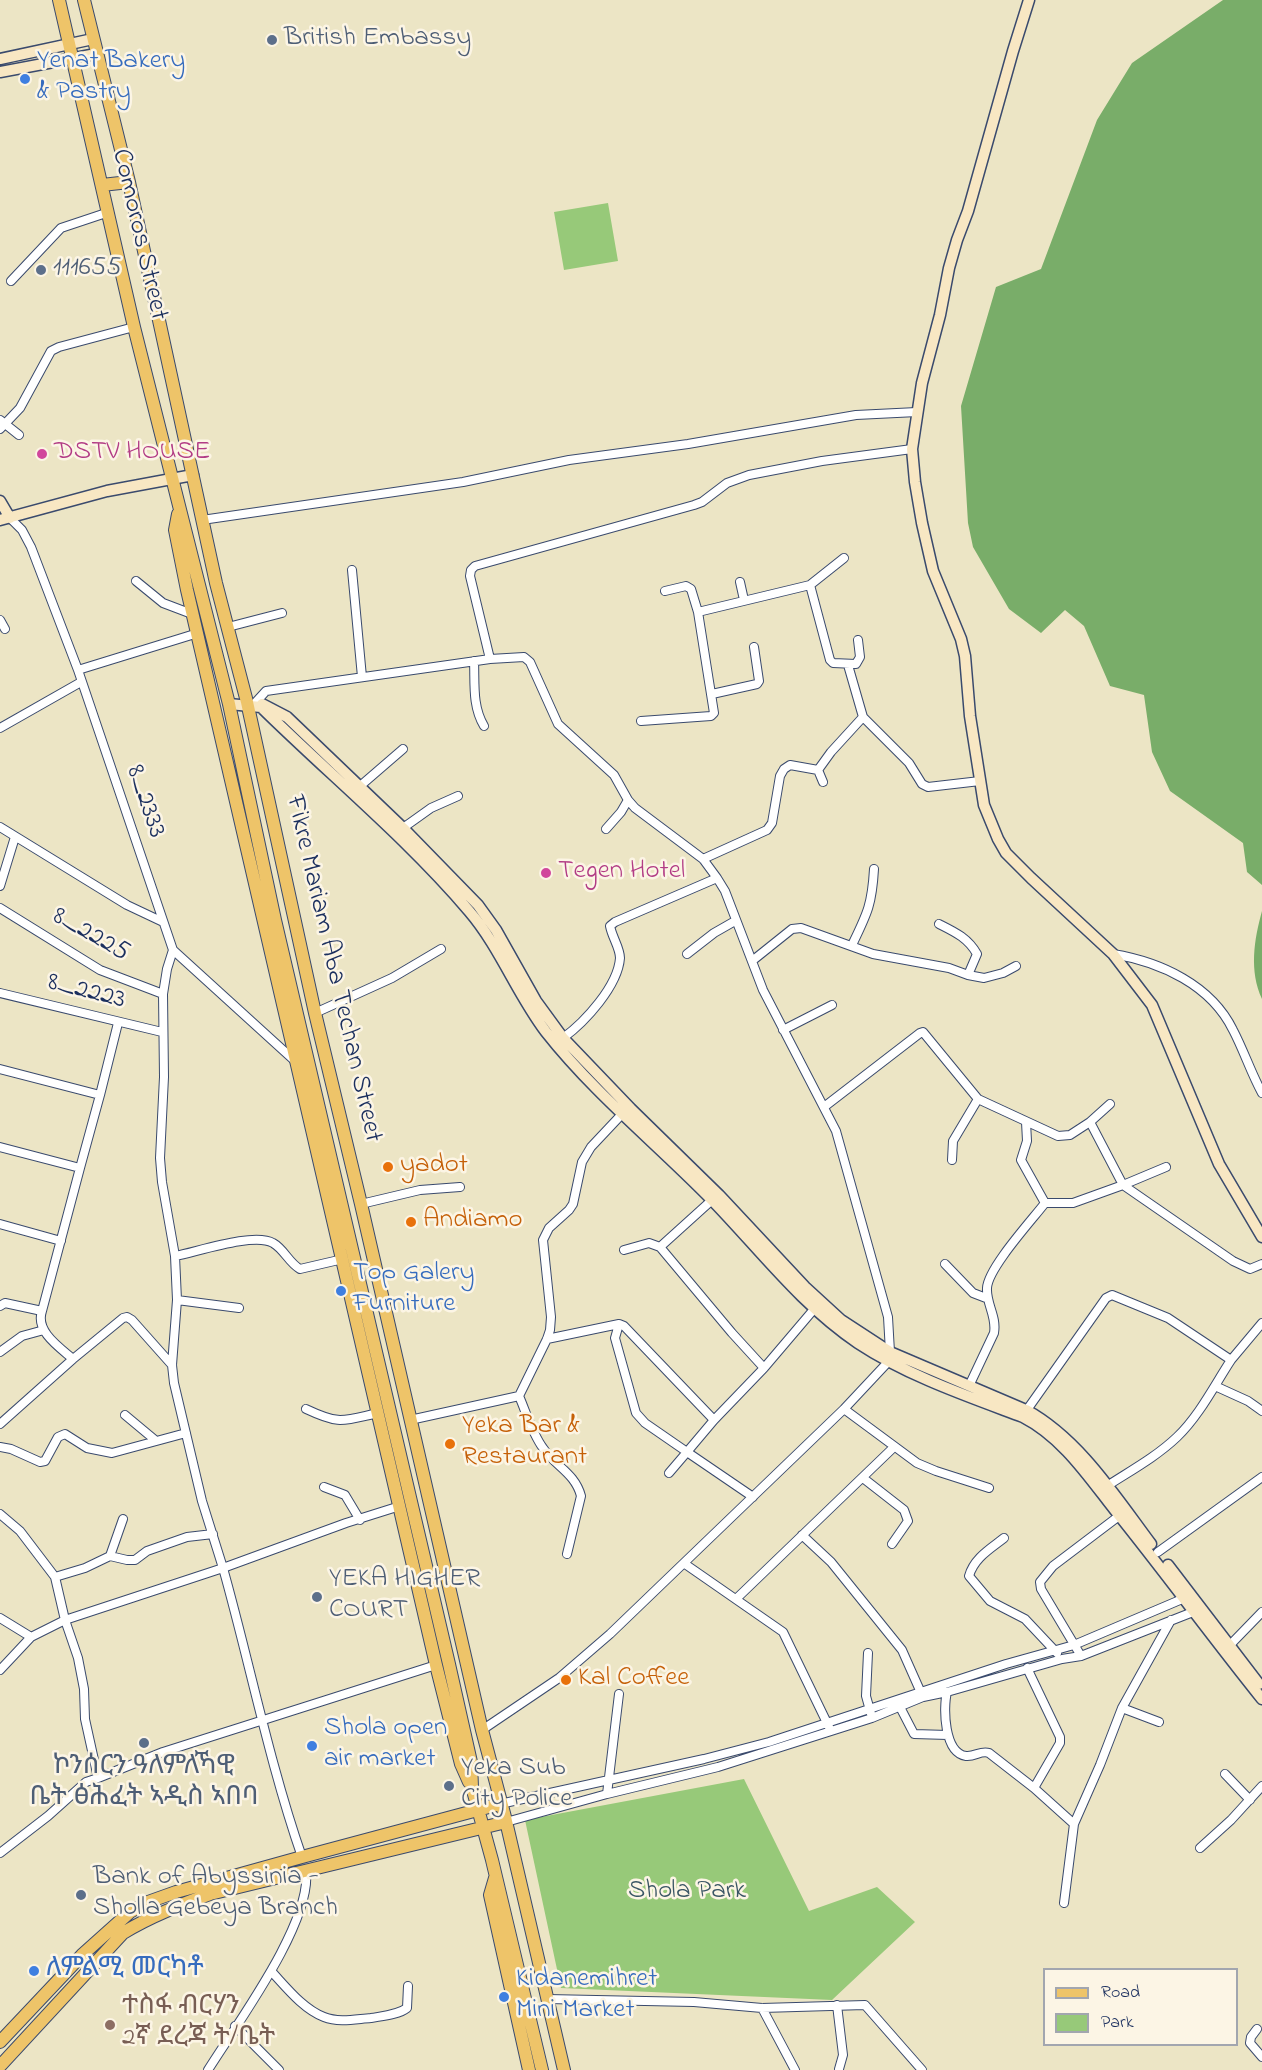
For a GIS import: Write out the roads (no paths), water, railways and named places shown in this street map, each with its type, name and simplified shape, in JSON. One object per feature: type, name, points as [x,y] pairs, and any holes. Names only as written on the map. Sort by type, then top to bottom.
[{"type":"main road","name":"Comoros Street","points":[[59,0],[102,185],[106,213],[171,480]]},
{"type":"main road","name":"Comoros Street","points":[[84,0],[129,182],[193,475]]},
{"type":"main road","points":[[1029,0],[968,211],[949,268],[917,412],[912,449],[915,482],[933,571],[961,639],[965,656],[966,691],[984,805],[1006,853],[1113,954],[1152,1005],[1219,1164],[1262,1237]]},
{"type":"main road","points":[[0,59],[93,39]]},
{"type":"main road","points":[[0,72],[96,54]]},
{"type":"main road","points":[[102,185],[129,182]]},
{"type":"main road","points":[[0,501],[5,519],[106,491],[193,475]]},
{"type":"main road","name":"Fikre Mariam Aba Techan Street","points":[[193,475],[228,627],[250,703],[315,1013],[482,1730],[564,2070]]},
{"type":"main road","name":"Fikre Mariam Aba Techan Street","points":[[171,480],[229,704],[406,1506],[471,1762],[472,1787],[542,2070]]},
{"type":"main road","points":[[179,507],[175,530],[192,614],[378,1413],[406,1506],[436,1665],[461,1764],[472,1787]]},
{"type":"main road","points":[[229,704],[250,703],[261,706],[272,713],[496,930],[536,1001],[563,1038],[815,1308],[846,1334],[924,1377],[1024,1413],[1061,1444],[1187,1596],[1262,1699]]},
{"type":"main road","points":[[272,713],[287,717],[403,828],[474,909],[529,1009],[573,1062],[623,1113],[677,1159],[841,1320],[890,1357],[969,1386],[1055,1429],[1107,1486],[1158,1552],[1187,1596]]},
{"type":"main road","points":[[406,1506],[429,1502]]},
{"type":"main road","points":[[1198,1610],[1230,1645],[1262,1688]]},
{"type":"main road","points":[[0,2042],[82,1955],[130,1912],[148,1902],[176,1892],[500,1804]]},
{"type":"main road","points":[[0,2066],[123,1933],[142,1921],[210,1894],[506,1822]]},
{"type":"main road","points":[[495,1876],[490,1895],[529,2070]]},
{"type":"main road","points":[[51,1989],[62,1998]]},
{"type":"street","points":[[11,281],[61,228],[106,213]]},
{"type":"street","points":[[19,435],[2,424],[25,400],[51,351],[134,327]]},
{"type":"street","points":[[202,520],[463,482],[569,460],[688,444],[856,415],[917,412]]},
{"type":"street","points":[[490,659],[470,576],[475,566],[694,505],[702,502],[728,483],[749,476],[822,461],[912,449]]},
{"type":"street","name":"8_2333","points":[[5,519],[22,530],[31,547],[78,670],[174,950],[295,1061]]},
{"type":"street","points":[[698,612],[810,585],[844,558]]},
{"type":"street","points":[[352,570],[362,677]]},
{"type":"street","points":[[136,581],[163,603],[192,614]]},
{"type":"street","points":[[740,582],[744,600]]},
{"type":"street","points":[[810,585],[828,657],[832,663],[856,664],[860,657],[858,640]]},
{"type":"street","points":[[642,721],[714,715],[698,612],[689,586],[665,591]]},
{"type":"street","points":[[228,627],[282,613]]},
{"type":"street","points":[[0,620],[5,629]]},
{"type":"street","points":[[78,670],[198,633]]},
{"type":"street","points":[[712,694],[757,684],[759,681],[754,647]]},
{"type":"street","points":[[250,703],[266,692],[362,677],[490,659],[524,657],[530,662],[558,724],[614,775],[628,800],[703,859],[725,891],[763,990],[824,1107],[842,1149],[888,1317],[890,1357],[844,1409],[610,1634],[559,1678],[482,1730]]},
{"type":"street","points":[[474,661],[476,706],[484,726]]},
{"type":"street","points":[[848,665],[863,717],[909,763],[925,786],[980,781]]},
{"type":"street","points":[[0,728],[81,682]]},
{"type":"street","points":[[818,770],[863,717]]},
{"type":"street","points":[[359,787],[403,749]]},
{"type":"street","points":[[703,859],[767,830],[772,823],[780,776],[784,769],[790,765],[818,770]]},
{"type":"street","points":[[818,770],[823,782]]},
{"type":"street","points":[[403,828],[431,808],[458,796]]},
{"type":"street","points":[[606,829],[628,800]]},
{"type":"street","points":[[0,827],[127,905],[163,922]]},
{"type":"street","points":[[0,886],[15,837]]},
{"type":"street","points":[[852,945],[869,911],[873,896],[874,870]]},
{"type":"street","points":[[563,1038],[579,1026],[614,977],[620,960],[610,926],[717,878]]},
{"type":"street","name":"8_2225","points":[[0,908],[100,970],[163,994]]},
{"type":"street","points":[[687,954],[714,933],[735,921]]},
{"type":"street","points":[[939,924],[965,938],[977,954],[968,975]]},
{"type":"street","points":[[752,961],[792,928],[801,928],[873,954],[949,968],[984,978],[1003,973],[1016,966]]},
{"type":"street","points":[[315,1013],[392,978],[441,949]]},
{"type":"street","points":[[174,950],[167,969],[163,994],[164,1077],[160,1158],[162,1182],[176,1256],[177,1300],[172,1365],[174,1383],[202,1501],[237,1616],[277,1781],[302,1857]]},
{"type":"street","points":[[1113,954],[1137,958],[1180,976],[1205,993],[1233,1029],[1262,1094]]},
{"type":"street","name":"8_2223","points":[[0,993],[162,1032]]},
{"type":"street","points":[[783,1030],[832,1005]]},
{"type":"street","points":[[73,1359],[57,1346],[40,1321],[118,1023]]},
{"type":"street","points":[[824,1107],[923,1032],[978,1099],[1058,1136],[1064,1137],[1090,1122],[1110,1104]]},
{"type":"street","points":[[0,1069],[100,1095]]},
{"type":"street","points":[[952,1160],[953,1141],[978,1099]]},
{"type":"street","points":[[519,1396],[550,1330],[551,1317],[543,1240],[549,1228],[573,1204],[582,1162],[591,1147],[623,1113]]},
{"type":"street","points":[[1026,1122],[1027,1142],[1021,1160],[1045,1203]]},
{"type":"street","points":[[1090,1122],[1123,1185],[1233,1261],[1250,1269],[1262,1264]]},
{"type":"street","points":[[0,1147],[80,1168]]},
{"type":"street","points":[[1045,1203],[1073,1203],[1166,1167]]},
{"type":"street","points":[[361,1204],[435,1187],[460,1187]]},
{"type":"street","points":[[660,1247],[712,1200]]},
{"type":"street","points":[[969,1386],[996,1324],[986,1298],[987,1283],[1045,1203]]},
{"type":"street","points":[[0,1224],[61,1241]]},
{"type":"street","points":[[176,1256],[232,1242],[266,1241],[276,1245],[300,1269],[343,1259]]},
{"type":"street","points":[[624,1250],[650,1243],[660,1247],[764,1368]]},
{"type":"street","points":[[945,1264],[973,1293],[986,1298]]},
{"type":"street","points":[[1024,1413],[1106,1298],[1112,1295],[1168,1318],[1231,1360]]},
{"type":"street","points":[[177,1300],[239,1308]]},
{"type":"street","points":[[2,1304],[42,1311]]},
{"type":"street","points":[[669,1473],[815,1308]]},
{"type":"street","points":[[0,1424],[116,1322],[127,1317],[153,1342],[172,1365]]},
{"type":"street","points":[[1107,1486],[1173,1441],[1200,1408],[1231,1360],[1262,1323]]},
{"type":"street","points":[[547,1339],[619,1324],[624,1326],[714,1420]]},
{"type":"street","points":[[619,1324],[615,1338],[636,1413],[645,1423],[753,1497]]},
{"type":"street","points":[[0,1352],[22,1336],[44,1330]]},
{"type":"street","points":[[1215,1386],[1262,1410]]},
{"type":"street","points":[[410,1420],[519,1396]]},
{"type":"street","points":[[519,1396],[542,1447],[579,1486],[581,1496],[567,1554]]},
{"type":"street","points":[[306,1409],[326,1419],[340,1422],[378,1413]]},
{"type":"street","points":[[844,1409],[917,1462],[936,1472],[989,1488]]},
{"type":"street","points":[[125,1415],[155,1440]]},
{"type":"street","points":[[0,1447],[11,1449],[40,1462],[45,1461],[58,1437],[65,1434],[87,1448],[112,1453],[186,1432]]},
{"type":"street","points":[[735,1599],[894,1447]]},
{"type":"street","points":[[1158,1552],[1262,1477]]},
{"type":"street","points":[[862,1478],[904,1510],[908,1516],[908,1521],[892,1544]]},
{"type":"street","points":[[324,1487],[345,1495],[360,1520]]},
{"type":"street","points":[[0,1670],[31,1637],[66,1620],[406,1506]]},
{"type":"street","points":[[0,1514],[20,1531],[55,1577],[82,1678],[85,1719],[98,1778]]},
{"type":"street","points":[[1081,1656],[1041,1589],[1040,1582],[1053,1566],[1119,1516]]},
{"type":"street","points":[[110,1556],[123,1519]]},
{"type":"street","points":[[55,1577],[85,1568],[110,1556],[135,1560],[147,1551],[187,1538],[213,1534]]},
{"type":"street","points":[[802,1535],[831,1562],[902,1650],[922,1695]]},
{"type":"street","points":[[1004,1538],[982,1555],[972,1567],[969,1576],[990,1601],[1025,1619],[1062,1659]]},
{"type":"street","points":[[685,1564],[783,1632],[830,1731]]},
{"type":"street","points":[[500,1804],[770,1742],[1074,1645],[1187,1596]]},
{"type":"street","points":[[506,1822],[718,1767],[872,1718],[922,1695],[947,1692],[1027,1668],[1081,1656],[1198,1610]]},
{"type":"street","points":[[1230,1645],[1262,1612]]},
{"type":"street","points":[[0,1618],[31,1637]]},
{"type":"street","points":[[1064,1903],[1074,1824],[1122,1708],[1171,1620]]},
{"type":"street","points":[[868,1653],[866,1696],[872,1718]]},
{"type":"street","points":[[0,1853],[48,1816],[86,1782],[163,1752],[436,1665]]},
{"type":"street","points":[[1027,1668],[1060,1737],[1059,1743],[1034,1788]]},
{"type":"street","points":[[947,1692],[944,1703],[948,1735],[954,1746],[963,1755],[968,1756],[986,1751],[1034,1788],[1074,1824]]},
{"type":"street","points":[[607,1794],[619,1694]]},
{"type":"street","points":[[900,1707],[914,1734],[920,1736],[948,1735]]},
{"type":"street","points":[[1122,1708],[1159,1722]]},
{"type":"street","points":[[1225,1773],[1251,1800]]},
{"type":"street","points":[[1200,1848],[1251,1800],[1262,1786]]},
{"type":"street","points":[[208,2070],[271,1971],[290,1935],[304,1898],[307,1884],[306,1871]]},
{"type":"street","points":[[271,1971],[314,2011],[324,2017],[338,2020],[377,2017],[403,2011],[407,2008],[408,1986]]},
{"type":"street","points":[[547,1999],[694,2002],[762,2008],[865,2004],[922,2070]]},
{"type":"street","points":[[837,2005],[843,2055],[839,2069]]},
{"type":"street","points":[[762,2008],[795,2070]]},
{"type":"street","points":[[235,2026],[277,2069]]},
{"type":"street","points":[[1257,2029],[1250,2043],[1262,2057]]},
{"type":"place","name":"British Embassy","points":[[272,40]]},
{"type":"place","name":"Yenat Bakery & Pastry","points":[[25,79]]},
{"type":"place","name":"111655","points":[[41,270]]},
{"type":"place","name":"DSTV HOUSE","points":[[42,454]]},
{"type":"place","name":"Tegen Hotel","points":[[546,873]]},
{"type":"place","name":"yadot","points":[[388,1167]]},
{"type":"place","name":"Andiamo","points":[[411,1222]]},
{"type":"place","name":"Top Galery Furniture","points":[[341,1291]]},
{"type":"place","name":"Yeka Bar & Restaurant","points":[[450,1444]]},
{"type":"place","name":"YEKA HIGHER COURT","points":[[317,1597]]},
{"type":"place","name":"Kal Coffee","points":[[566,1680]]},
{"type":"place","name":"ኮንሰርን ዓለምለኻዊ ቤት ፅሕፈት ኣዲስ ኣበባ","points":[[144,1743]]},
{"type":"place","name":"Shola open air market","points":[[312,1746]]},
{"type":"place","name":"Yeka Sub City Police","points":[[449,1786]]},
{"type":"place","name":"Bank of Abyssinia - Sholla Gebeya Branch","points":[[81,1895]]},
{"type":"place","name":"ለምልሚ መርካቶ","points":[[34,1971]]},
{"type":"place","name":"Kidanemihret Mini Market","points":[[504,1997]]},
{"type":"place","name":"ተስፋ ብርሃን 2ኛ ደረጃ ት/ቤት","points":[[110,2025]]},
{"type":"park label","name":"Shola Park","points":[[687,1893]]}]
